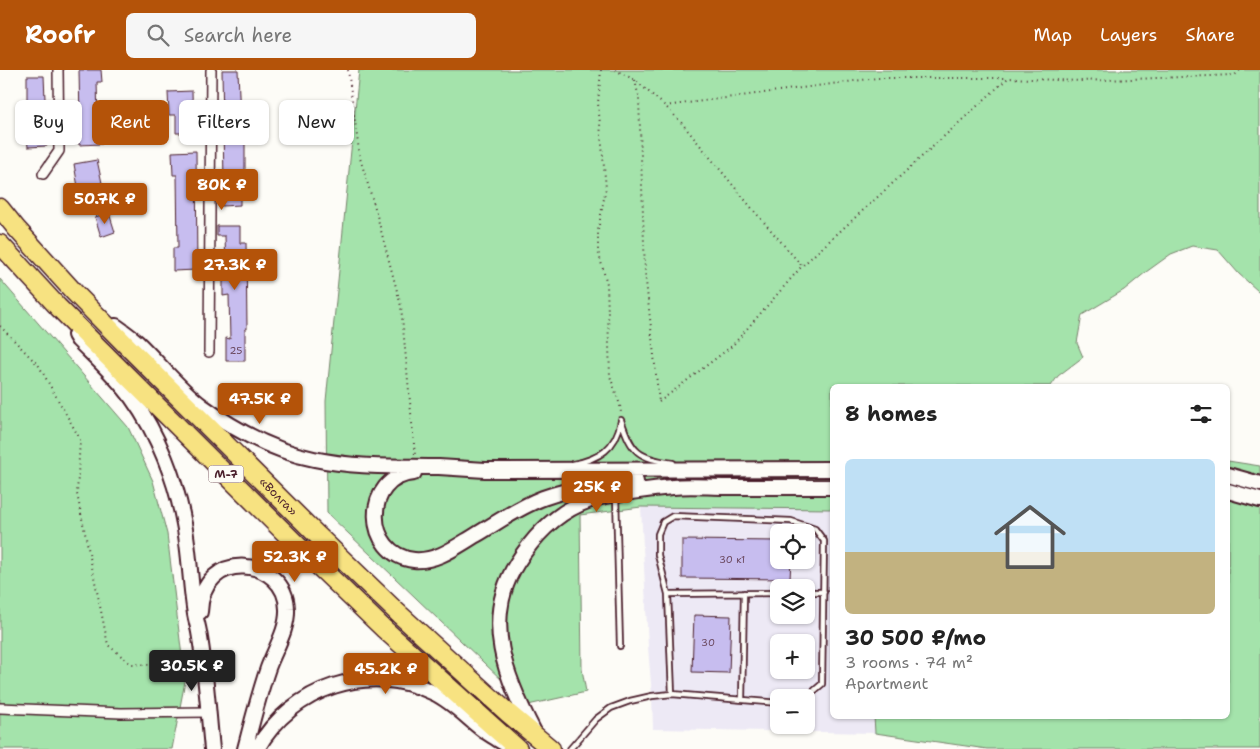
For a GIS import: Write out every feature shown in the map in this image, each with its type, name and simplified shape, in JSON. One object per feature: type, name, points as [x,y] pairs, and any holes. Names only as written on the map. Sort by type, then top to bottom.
[{"type":"highway","name":"«Волга»","points":[[0,208],[74,292],[348,566],[508,713],[550,749]]},
{"type":"highway","name":"«Волга»","points":[[0,244],[58,307],[328,575],[384,629],[516,749]]},
{"type":"street","points":[[43,174],[59,151],[58,70]]},
{"type":"street","points":[[209,352],[211,70]]},
{"type":"street","points":[[74,292],[137,342],[191,397],[216,416],[266,444],[313,459],[349,465],[392,468],[484,470],[830,469]]},
{"type":"street","points":[[58,307],[78,340],[111,373],[132,399],[151,430],[176,490],[189,554],[195,613],[204,668],[212,749]]},
{"type":"street","points":[[484,470],[412,473],[398,476],[381,493],[376,505],[375,520],[378,532],[384,543],[401,557],[413,560],[427,560],[442,555],[521,507],[565,491],[636,482],[674,487]]},
{"type":"street","points":[[1230,476],[1260,484]]},
{"type":"street","points":[[537,737],[523,710],[503,660],[498,625],[504,590],[511,572],[539,533],[561,515],[578,505],[595,498],[616,494],[674,487],[830,487]]},
{"type":"street","points":[[1230,492],[1260,500]]},
{"type":"street","points":[[199,633],[200,602],[203,592],[216,575],[226,570],[238,566],[258,569],[273,579],[281,588],[286,598],[286,620],[266,676],[245,749]]},
{"type":"street","points":[[256,749],[279,718],[312,694],[347,682],[379,679],[411,684],[434,693],[447,700],[484,731],[516,749]]},
{"type":"street","points":[[0,708],[121,713],[208,712]]},
{"type":"lane","points":[[539,470],[587,462],[598,457],[608,450],[619,431],[621,420]]},
{"type":"lane","points":[[621,420],[631,445],[645,457],[721,470]]},
{"type":"lane","points":[[616,494],[620,646]]},
{"type":"lane","points":[[672,694],[668,594],[658,555],[658,534],[664,522],[673,516],[791,521],[815,529],[824,540],[822,684],[815,690]]},
{"type":"lane","points":[[815,592],[824,592]]},
{"type":"lane","points":[[742,700],[744,593]]},
{"type":"lane","points":[[668,594],[770,593]]},
{"type":"lane","points":[[570,749],[596,719],[611,708],[630,701],[672,694],[770,702]]},
{"type":"path","points":[[348,70],[360,158],[401,306],[416,468]]},
{"type":"path","points":[[601,70],[598,103],[606,188],[598,230],[598,252],[607,284],[610,376],[620,406],[621,420]]},
{"type":"path","points":[[615,70],[635,80],[680,121],[802,266]]},
{"type":"path","points":[[665,106],[877,78],[1008,78],[1080,81],[1235,75],[1240,70]]},
{"type":"path","points":[[635,80],[639,99],[644,272],[659,402],[732,346],[802,266],[1008,78]]},
{"type":"path","points":[[0,326],[39,366],[80,439],[77,494],[108,645],[131,664],[204,668]]},
{"type":"shaded area","points":[[641,507],[830,509],[830,719],[874,719],[875,733],[815,732],[815,689],[770,689],[770,731],[653,729]]},
{"type":"green space","points":[[359,70],[1260,70],[1260,291],[1239,274],[1218,250],[1192,246],[1171,254],[1124,290],[1082,315],[1077,343],[1083,357],[1058,376],[1052,384],[830,384],[830,509],[641,507],[580,515],[582,669],[586,692],[528,705],[327,513],[326,401],[352,145],[354,145],[354,120]]},
{"type":"green space","points":[[0,279],[128,427],[153,481],[167,534],[185,681],[172,749],[0,749]]},
{"type":"green space","points":[[1230,461],[1260,466],[1260,749],[987,749],[875,733],[874,719],[1230,719]]},
{"type":"building","points":[[79,70],[101,70],[102,82],[97,82],[97,100],[92,100],[92,144],[82,145],[82,100],[80,100]]},
{"type":"building","points":[[222,70],[238,70],[239,100],[223,100]]},
{"type":"building","points":[[27,76],[44,76],[45,100],[27,100]]},
{"type":"building","points":[[192,91],[192,100],[179,100],[179,133],[176,133],[176,115],[169,115],[168,92]]},
{"type":"building","points":[[28,145],[47,145],[47,146],[28,147]]},
{"type":"building","points":[[223,145],[245,145],[245,173],[240,173],[240,205],[222,206],[222,183],[224,182]]},
{"type":"building","points":[[196,151],[197,270],[173,271],[173,248],[178,248],[177,175],[173,175],[172,152]]},
{"type":"building","points":[[97,160],[102,183],[78,187],[74,164]]},
{"type":"building","points":[[109,213],[115,232],[101,237],[95,217]]},
{"type":"building","points":[[217,226],[240,226],[240,243],[246,243],[247,329],[245,329],[245,361],[226,361],[226,338],[230,339],[229,295],[223,296],[223,272],[226,272],[225,236],[217,236]]},
{"type":"building","points":[[682,540],[770,541],[770,569],[791,569],[790,579],[682,578]]},
{"type":"building","points":[[694,615],[731,616],[729,673],[692,672]]}]
